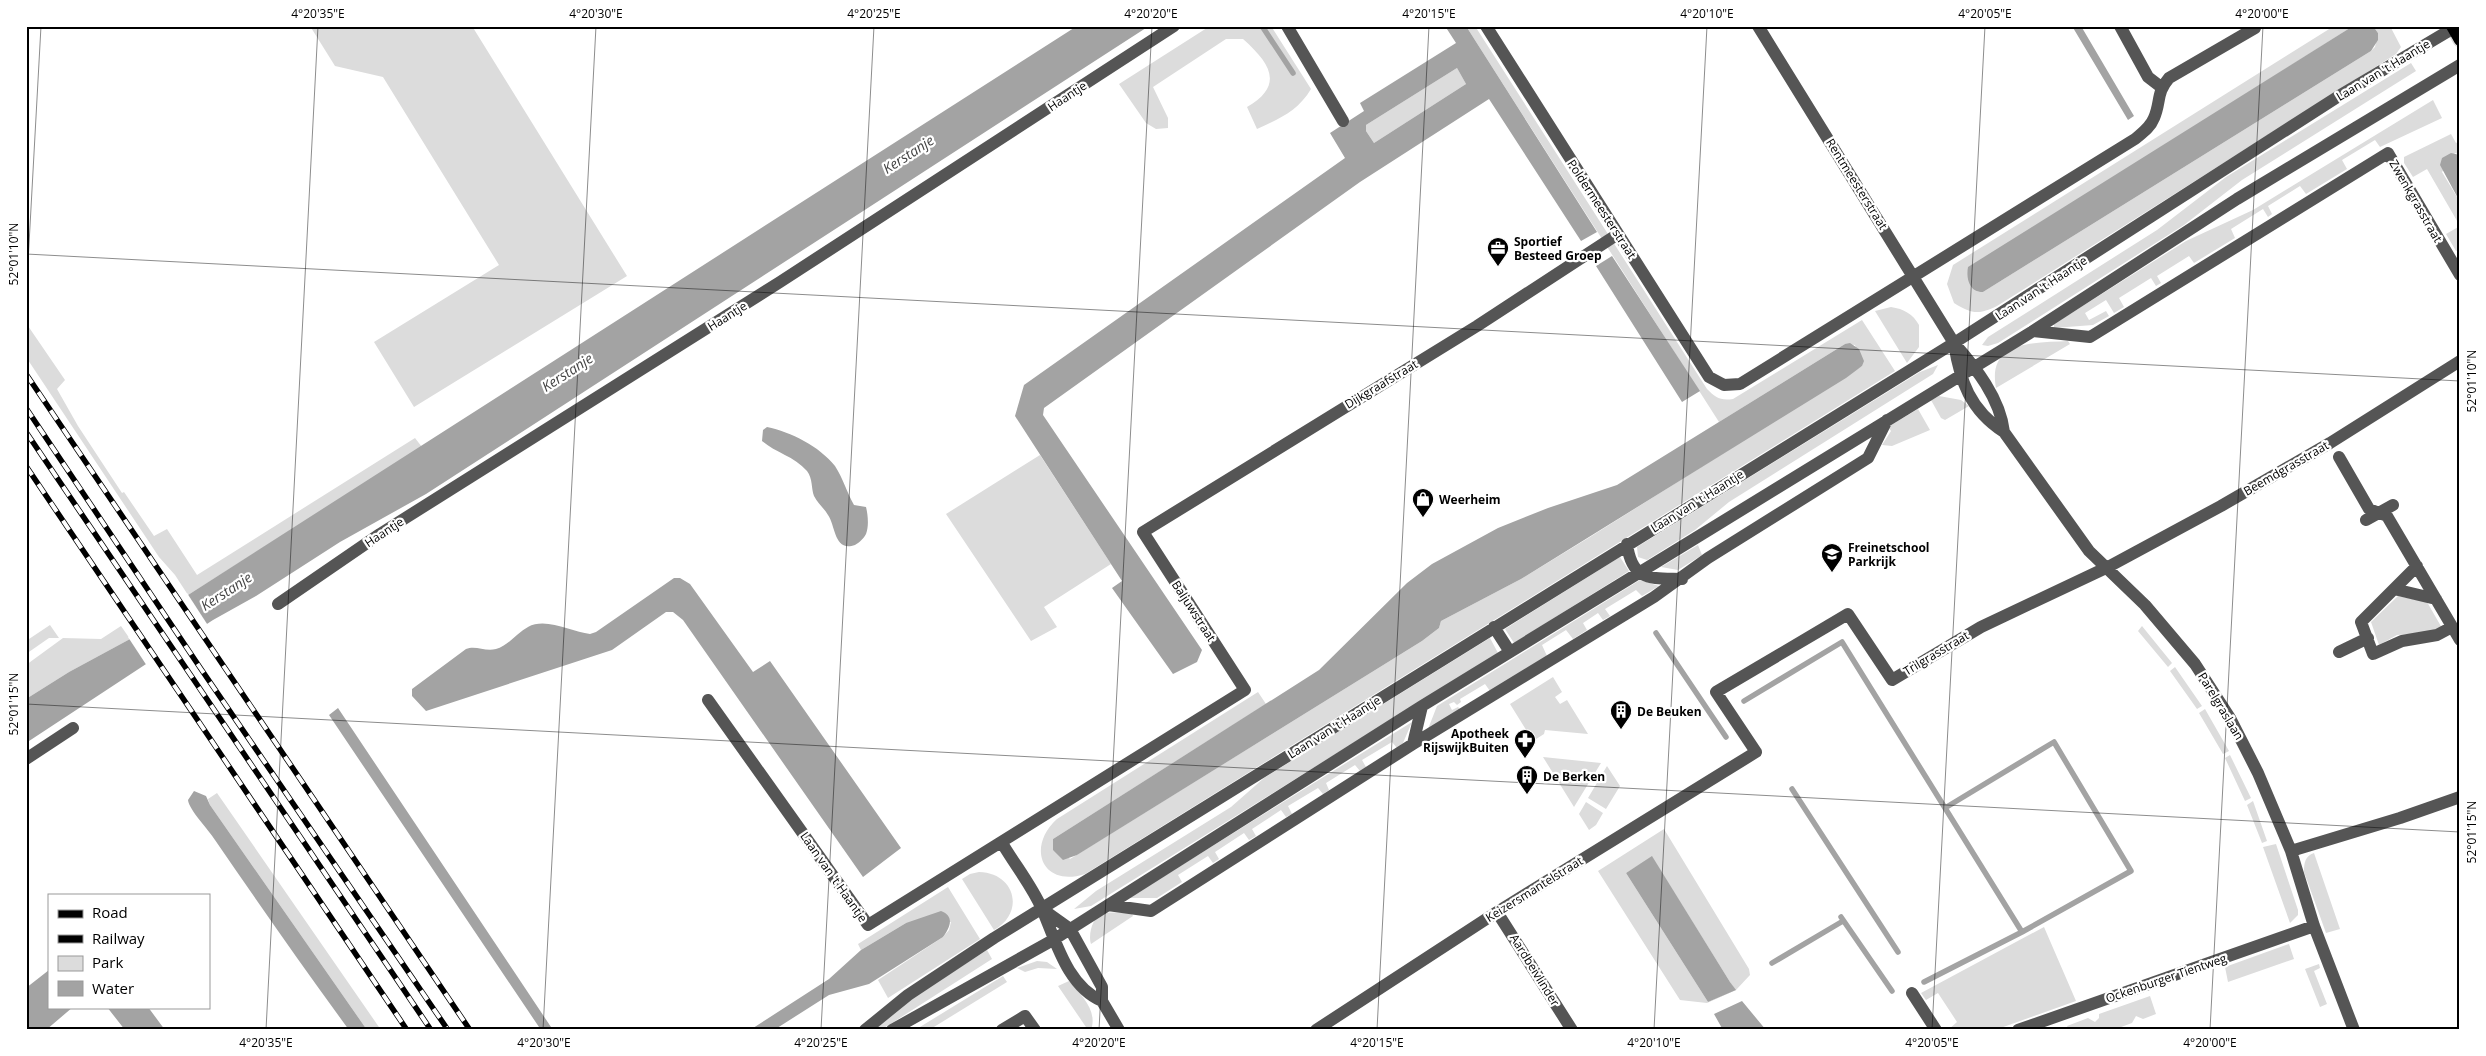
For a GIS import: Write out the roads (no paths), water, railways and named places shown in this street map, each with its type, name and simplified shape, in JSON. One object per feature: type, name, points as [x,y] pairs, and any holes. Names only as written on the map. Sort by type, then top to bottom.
[{"type":"street","name":"Haantje","points":[[278,604],[380,534],[788,277],[1174,26]]},
{"type":"street","points":[[1287,26],[1342,120]]},
{"type":"street","name":"Poldermeesterstraat","points":[[1486,26],[1709,377],[1724,385],[1740,384],[1913,276]]},
{"type":"street","name":"Rentmeesterstraat","points":[[1758,26],[1954,343]]},
{"type":"street","points":[[2120,26],[2148,76],[2161,87]]},
{"type":"street","points":[[1913,276],[2135,139],[2147,129],[2154,117],[2161,87],[2170,78],[2255,28],[2254,26]]},
{"type":"street","name":"Laan van 't Haantje","points":[[865,1030],[880,1016],[947,968],[1627,544],[1954,343],[2339,96],[2456,30]]},
{"type":"street","points":[[892,1030],[1070,930],[1422,706],[2033,331],[2237,198],[2460,64]]},
{"type":"street","name":"Zwenkgrasstraat","points":[[2033,331],[2090,337],[2388,153],[2460,276]]},
{"type":"street","name":"Dijkgraafstraat","points":[[1143,532],[1477,326],[1618,234]]},
{"type":"street","name":"Parelgraslaan","points":[[1954,343],[1974,366],[2002,415],[2004,432]]},
{"type":"street","name":"Parelgraslaan","points":[[1954,343],[1960,376],[1977,408],[1988,422],[2004,432],[2089,550],[2145,605],[2195,664],[2217,697],[2258,773],[2291,851],[2314,926],[2354,1030]]},
{"type":"street","name":"Beemdgrasstraat","points":[[2108,567],[2221,506],[2330,443],[2460,361]]},
{"type":"street","points":[[1108,905],[1151,911],[1413,744],[1682,579],[1708,558],[1868,458],[1887,420]]},
{"type":"street","points":[[2339,457],[2369,509],[2387,516],[2460,640]]},
{"type":"street","points":[[2366,520],[2393,504]]},
{"type":"street","name":"Baljuwstraat","points":[[1143,532],[1245,690]]},
{"type":"street","points":[[1627,544],[1629,558],[1638,573],[1646,578],[1682,579]]},
{"type":"street","points":[[2417,566],[2360,622],[2373,654],[2402,640],[2437,635],[2452,627]]},
{"type":"street","name":"Trilgrasstraat","points":[[1756,752],[1716,692],[1848,614],[1892,680],[1980,626],[2108,567]]},
{"type":"street","points":[[2394,589],[2436,599]]},
{"type":"street","points":[[1494,627],[1510,652]]},
{"type":"street","points":[[2339,652],[2368,638]]},
{"type":"street","name":"Laan van 't Haantje","points":[[708,700],[868,926],[1245,690]]},
{"type":"street","points":[[1413,744],[1422,706]]},
{"type":"street","points":[[26,759],[73,728]]},
{"type":"street","name":"Keizersmantelstraat","points":[[1316,1030],[1497,912],[1756,752]]},
{"type":"street","points":[[2291,851],[2400,818],[2460,797]]},
{"type":"street","points":[[1002,843],[1042,909],[1053,940],[1068,968],[1090,996],[1102,1001]]},
{"type":"street","points":[[1042,909],[1070,930],[1102,987],[1102,1001],[1115,1028]]},
{"type":"street","name":"Aardbeivlinder","points":[[1497,912],[1572,1030]]},
{"type":"street","name":"Ockenburger Tientweg","points":[[2018,1030],[2314,926]]},
{"type":"street","points":[[1912,993],[1936,1030]]},
{"type":"street","points":[[1002,1030],[1025,1016],[1035,1030]]},
{"type":"water","name":"Kerstanje","points":[[1077,26],[1149,26],[426,494],[340,542],[256,596],[213,620],[26,743],[26,699],[69,672],[130,639],[188,595]]},
{"type":"water","points":[[1445,26],[1466,26],[1597,232],[1581,241],[1489,99],[1360,182],[1044,408],[1043,415],[1202,650],[1197,662],[1173,674],[1112,588],[1122,581],[1015,416],[1024,385],[1345,158],[1330,133],[1364,111],[1360,103],[1456,43]],"holes":[[[1457,68],[1466,84],[1374,143],[1366,131],[1366,125]]]},
{"type":"water","points":[[2072,26],[2081,26],[2134,116],[2128,120]]},
{"type":"water","points":[[2353,26],[2373,26],[2378,33],[2378,40],[2371,51],[1983,292],[1974,290],[1968,280],[1968,267]]},
{"type":"water","points":[[2451,153],[2460,155],[2460,202],[2440,165],[2442,158]]},
{"type":"water","points":[[1612,256],[1700,391],[1682,402],[1596,266]]},
{"type":"water","points":[[1850,343],[1859,349],[1864,361],[1862,366],[1846,378],[1521,579],[1441,621],[1439,628],[1422,641],[1077,855],[1063,860],[1053,850],[1053,839],[1319,670],[1407,583],[1432,564],[1498,528],[1548,508],[1617,485],[1845,344]]},
{"type":"water","points":[[767,427],[786,432],[813,446],[835,466],[854,505],[866,507],[867,531],[858,543],[848,546],[839,542],[831,520],[814,496],[807,471],[762,441],[763,430]]},
{"type":"water","points":[[674,578],[680,578],[690,584],[753,672],[770,661],[901,848],[863,877],[683,620],[673,612],[666,612],[612,650],[426,711],[412,696],[412,689],[466,649],[496,649],[535,624],[551,624],[590,634],[596,632]]},
{"type":"water","points":[[338,708],[553,1030],[541,1030],[329,715]]},
{"type":"water","points":[[194,791],[206,796],[210,805],[367,1030],[349,1030],[192,809],[188,800]]},
{"type":"water","points":[[1652,856],[1736,990],[1708,1002],[1626,873]]},
{"type":"water","points":[[941,911],[950,919],[948,930],[943,937],[869,984],[829,995],[774,1030],[750,1030],[829,979],[861,950],[906,923]]},
{"type":"water","points":[[48,971],[48,1008],[72,1008],[46,1030],[26,1030],[26,988]]},
{"type":"water","points":[[1742,1001],[1766,1030],[1723,1030],[1714,1014]]},
{"type":"water","points":[[108,1008],[149,1008],[165,1030],[125,1030]]},
{"type":"waterway","points":[[1262,26],[1293,73]]},
{"type":"waterway","points":[[1656,633],[1726,737]]},
{"type":"waterway","points":[[1744,701],[1842,642],[2022,932]]},
{"type":"waterway","points":[[1924,982],[2022,932],[2131,871],[2054,742],[1945,808]]},
{"type":"waterway","points":[[1792,789],[1898,952]]},
{"type":"waterway","points":[[1841,917],[1892,991]]},
{"type":"waterway","points":[[1772,963],[1843,921]]},
{"type":"railway","points":[[26,374],[470,1030]]},
{"type":"railway","points":[[26,408],[201,669],[448,1030]]},
{"type":"railway","points":[[26,432],[431,1030]]},
{"type":"railway","points":[[26,466],[407,1030]]},
{"type":"place","name":"Sportief Besteed Groep","points":[[1498,267]]},
{"type":"place","name":"Weerheim","points":[[1423,518]]},
{"type":"place","name":"Freinetschool Parkrijk","points":[[1832,573]]},
{"type":"place","name":"De Beuken","points":[[1621,730]]},
{"type":"place","name":"Apotheek RijswijkBuiten","points":[[1525,759]]},
{"type":"place","name":"De Berken","points":[[1527,795]]}]
